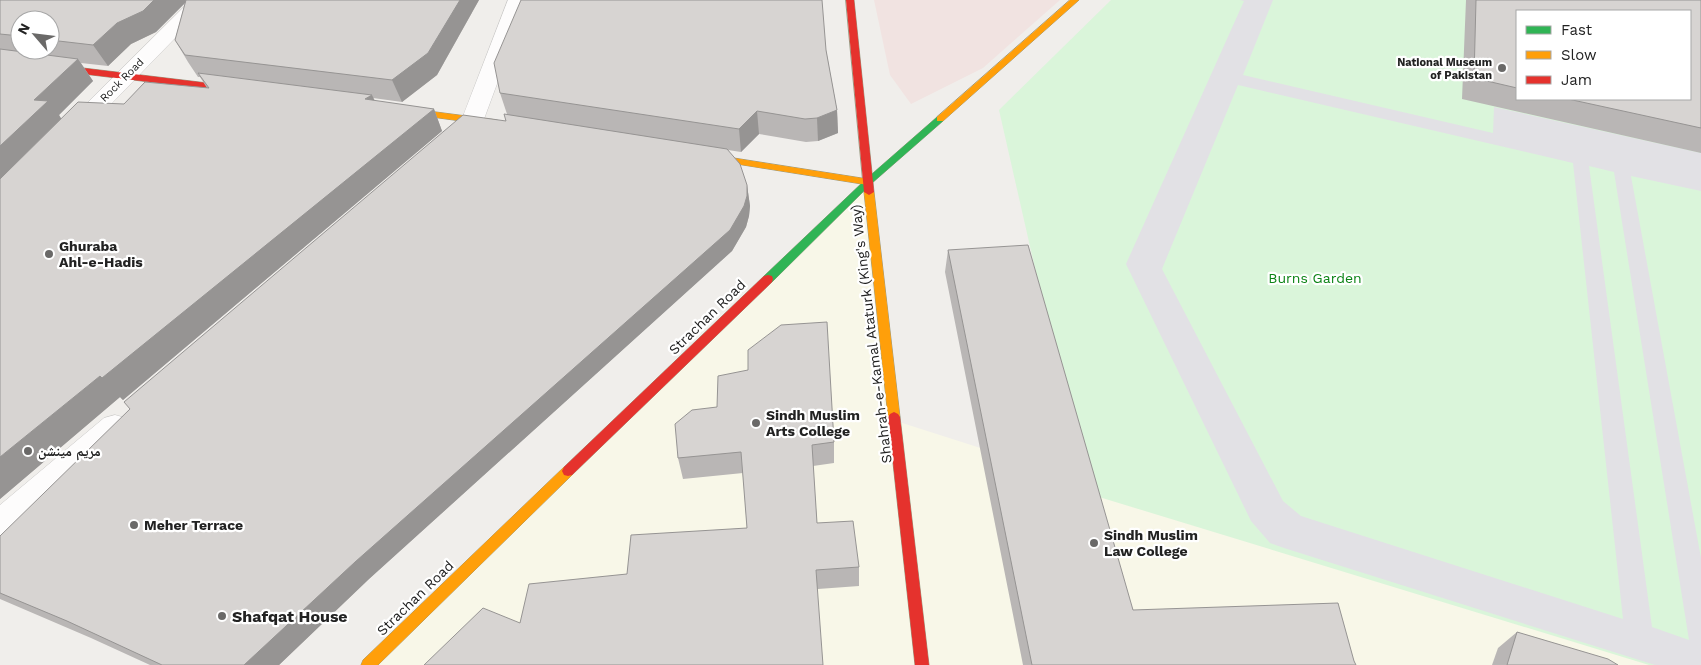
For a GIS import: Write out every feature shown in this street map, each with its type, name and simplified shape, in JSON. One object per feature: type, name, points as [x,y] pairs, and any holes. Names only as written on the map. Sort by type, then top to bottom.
[{"type":"street","name":"Rock Road","points":[[56,146],[202,0]]},
{"type":"street","points":[[436,152],[473,119],[518,0]]},
{"type":"street","name":"Shahrah-e-Kamal Ataturk (King's Way)","points":[[850,0],[868,182],[922,665]]},
{"type":"street","name":"Strachan Road","points":[[368,665],[868,182],[1075,0]]},
{"type":"street","points":[[0,61],[256,92]]},
{"type":"street","points":[[384,108],[473,119],[512,126]]},
{"type":"street","points":[[695,154],[868,182]]},
{"type":"street","points":[[0,526],[135,410]]},
{"type":"shaded area","points":[[874,0],[1060,0],[983,68],[911,104],[890,75]]},
{"type":"shaded area","points":[[1240,0],[1273,0],[1243,75],[1493,133],[1494,107],[1701,153],[1701,191],[1631,176],[1701,558],[1701,665],[1655,665],[1284,548],[1270,543],[1251,521],[1126,264],[1244,1]],"holes":[[[1238,85],[1573,163],[1623,619],[1301,516],[1283,501],[1162,269]],[[1589,166],[1614,172],[1689,640],[1652,627]]]},
{"type":"shaded area","points":[[868,182],[896,421],[1660,665],[367,665]]},
{"type":"green space","name":"Burns Garden","points":[[1111,0],[1701,0],[1701,665],[1649,665],[1086,493],[999,110]]},
{"type":"building","points":[[0,0],[154,0],[143,11],[117,23],[93,45],[60,41],[60,10],[10,10],[10,35],[0,34]]},
{"type":"building","points":[[186,0],[460,0],[428,53],[392,80],[185,55],[175,40]]},
{"type":"building","points":[[521,0],[822,0],[826,50],[837,110],[817,118],[805,119],[757,111],[739,129],[500,93],[494,63]]},
{"type":"building","points":[[1476,0],[1701,0],[1701,128],[1573,100],[1691,100],[1691,10],[1516,10],[1516,88],[1474,78]]},
{"type":"building","points":[[0,49],[10,50],[10,60],[60,60],[60,57],[78,59],[34,100],[48,101],[0,146]]},
{"type":"building","points":[[198,73],[372,95],[365,99],[434,109],[102,378],[100,376],[0,457],[0,179],[78,102],[124,104],[145,82],[209,88]]},
{"type":"building","points":[[504,114],[727,149],[740,164],[747,185],[747,196],[744,206],[730,230],[355,562],[244,665],[162,665],[67,621],[0,593],[0,536],[130,409],[124,402],[463,115],[506,121]]},
{"type":"building","points":[[1028,245],[1133,610],[1338,603],[1356,665],[1032,665],[948,250]]},
{"type":"building","points":[[827,322],[834,442],[812,445],[817,523],[853,521],[859,567],[816,570],[823,665],[424,665],[483,608],[520,623],[529,584],[627,574],[631,535],[747,528],[741,452],[678,458],[675,424],[692,410],[717,407],[718,376],[748,370],[748,350],[781,325]]},
{"type":"building","points":[[1517,632],[1608,659],[1618,665],[1507,665]]},
{"type":"traffic: fast","points":[[768,279],[868,182],[940,119]]},
{"type":"traffic: slow","points":[[940,119],[1075,0]]},
{"type":"traffic: slow","points":[[398,110],[497,123]]},
{"type":"traffic: slow","points":[[702,156],[868,182]]},
{"type":"traffic: slow","points":[[869,192],[894,417]]},
{"type":"traffic: slow","points":[[368,665],[568,471]]},
{"type":"traffic: jam","points":[[850,0],[869,192]]},
{"type":"traffic: jam","points":[[0,61],[241,90]]},
{"type":"traffic: jam","points":[[568,471],[768,279]]},
{"type":"traffic: jam","points":[[894,417],[922,665]]},
{"type":"place","name":"National Museum of Pakistan","points":[[1502,68]]},
{"type":"place","name":"Ghuraba Ahl-e-Hadis","points":[[49,254]]},
{"type":"place","name":"Sindh Muslim Arts College","points":[[756,423]]},
{"type":"place","name":"مریم مینشن","points":[[28,451]]},
{"type":"place","name":"Meher Terrace","points":[[134,525]]},
{"type":"place","name":"Sindh Muslim Law College","points":[[1094,543]]},
{"type":"place","name":"Shafqat House","points":[[222,616]]}]
